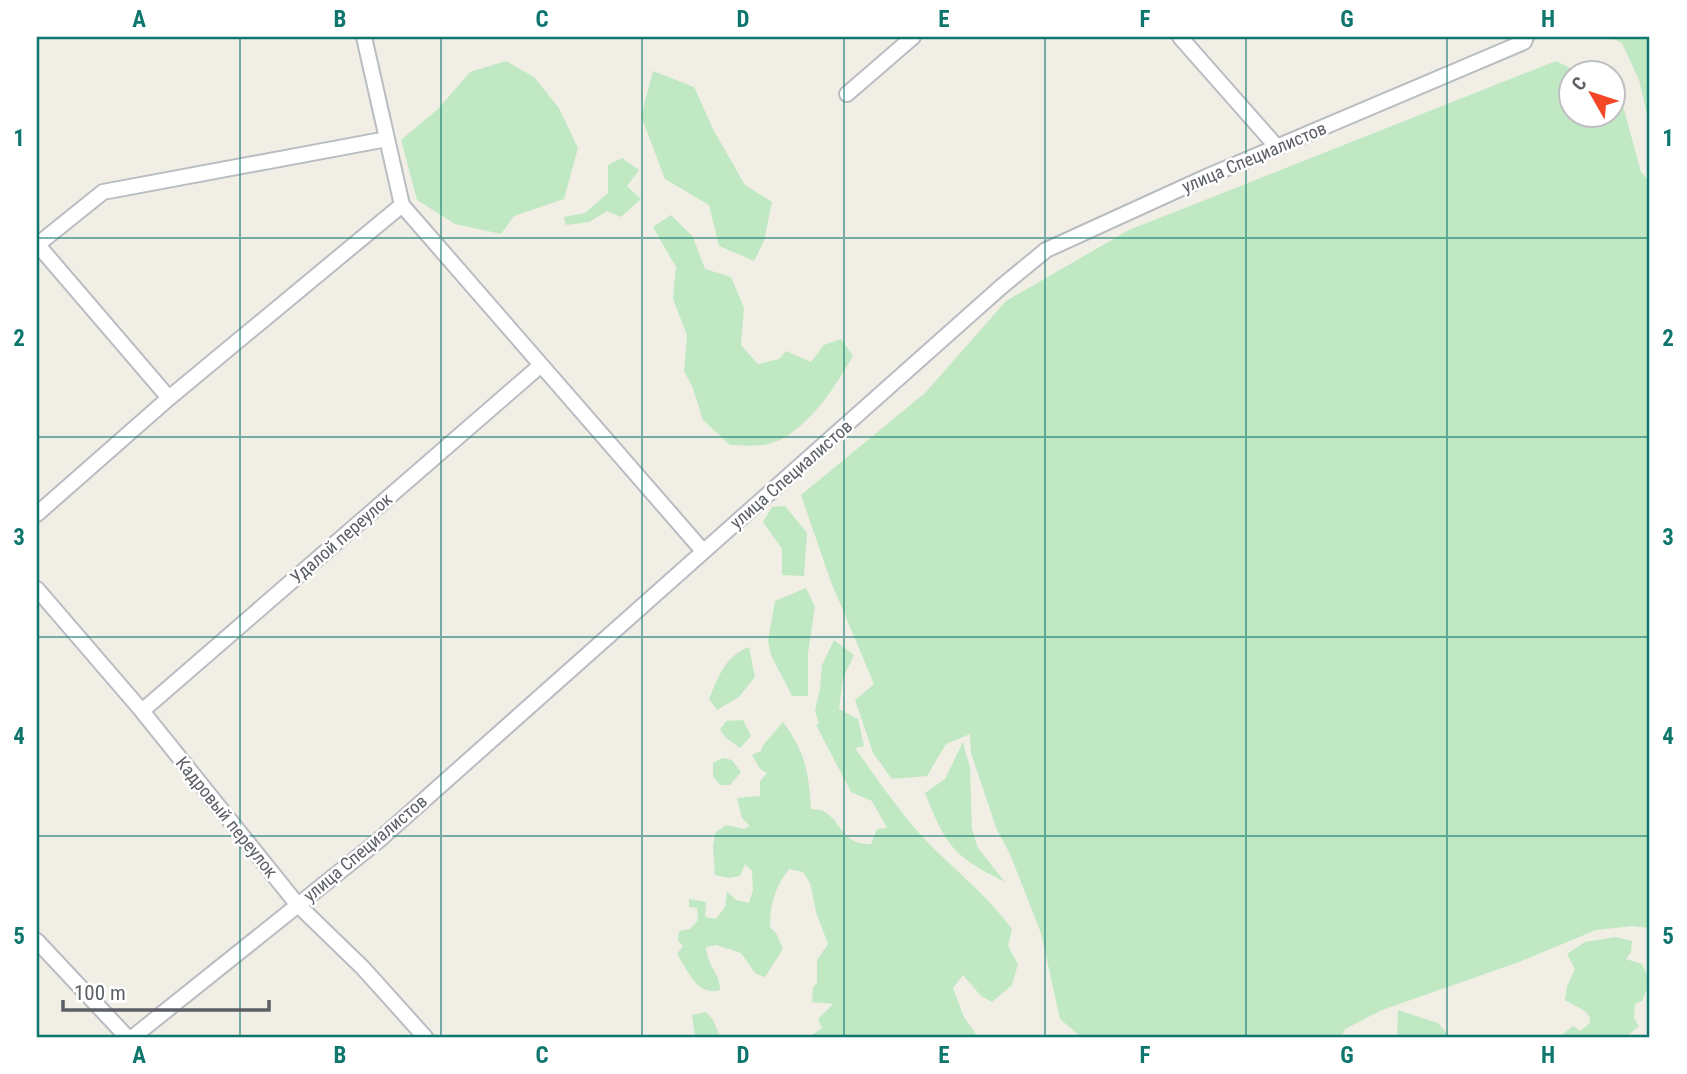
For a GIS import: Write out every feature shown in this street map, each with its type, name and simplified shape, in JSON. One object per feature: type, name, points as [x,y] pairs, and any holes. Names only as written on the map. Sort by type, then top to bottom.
[{"type":"street","points":[[364,37],[402,205],[704,551]]},
{"type":"street","points":[[847,93],[914,37]]},
{"type":"street","points":[[1180,37],[1277,147]]},
{"type":"street","name":"улица Специалистов","points":[[133,1037],[378,842],[1001,286],[1046,250],[1277,147],[1524,42],[1526,37]]},
{"type":"street","points":[[169,398],[37,244],[103,192],[387,139]]},
{"type":"street","points":[[37,514],[169,398],[402,205]]},
{"type":"street","name":"Удалой переулок","points":[[142,711],[541,365]]},
{"type":"street","name":"Кадровый переулок","points":[[37,589],[142,711],[297,904],[363,968],[425,1037]]},
{"type":"street","points":[[37,941],[127,1037]]},
{"type":"green space","points":[[1609,37],[1650,37],[1650,119],[1639,80],[1622,43]]},
{"type":"green space","points":[[506,61],[534,77],[559,108],[578,148],[564,199],[514,216],[501,234],[455,224],[417,200],[401,140],[438,109],[470,72]]},
{"type":"green space","points":[[1556,61],[1558,130],[1628,130],[1628,124],[1641,172],[1650,182],[1650,928],[1632,926],[1596,930],[1519,962],[1382,1010],[1345,1029],[1341,1037],[1081,1037],[1060,1019],[1041,933],[1010,854],[997,830],[971,753],[970,734],[946,744],[927,776],[892,779],[873,753],[855,700],[874,684],[831,582],[801,495],[925,393],[1006,301],[1129,230]]},
{"type":"green space","points":[[653,71],[694,87],[714,131],[745,185],[772,202],[764,241],[754,261],[719,246],[709,205],[665,179],[641,116]]},
{"type":"green space","points":[[622,158],[639,170],[627,186],[641,199],[621,217],[607,211],[589,222],[566,225],[564,217],[585,213],[608,193],[608,165]]},
{"type":"green space","points":[[671,215],[693,237],[705,269],[731,277],[744,308],[741,345],[758,364],[779,359],[786,351],[811,362],[824,345],[841,339],[853,356],[818,408],[806,421],[781,439],[764,445],[730,445],[703,420],[684,371],[687,335],[673,299],[676,267],[653,227]]},
{"type":"green space","points":[[785,506],[807,533],[804,576],[782,575],[782,549],[763,522],[772,507]]},
{"type":"green space","points":[[806,588],[815,607],[808,653],[808,696],[792,696],[771,655],[768,641],[775,601]]},
{"type":"green space","points":[[834,640],[854,655],[843,678],[839,709],[858,719],[864,746],[855,748],[921,836],[984,897],[1012,929],[1008,946],[1018,964],[1012,985],[992,1002],[981,996],[963,975],[953,988],[964,1017],[978,1037],[809,1037],[822,1028],[818,1019],[833,1004],[812,1002],[813,987],[817,983],[817,960],[828,944],[816,912],[810,883],[803,872],[789,869],[774,896],[770,927],[776,933],[783,949],[765,977],[756,974],[741,953],[716,945],[706,947],[720,990],[705,990],[694,981],[677,954],[683,946],[678,941],[679,931],[690,929],[698,920],[697,908],[689,907],[689,899],[706,902],[705,917],[716,919],[725,907],[727,891],[736,900],[749,903],[753,890],[752,871],[745,864],[740,876],[729,878],[715,875],[715,833],[726,825],[744,829],[750,826],[742,818],[737,798],[760,796],[760,781],[767,773],[760,769],[752,755],[761,751],[783,722],[805,763],[811,809],[822,810],[830,815],[847,837],[861,843],[871,844],[877,829],[887,828],[872,801],[851,792],[816,725],[819,724],[815,710],[822,665]]},
{"type":"green space","points":[[749,647],[755,677],[739,697],[717,710],[709,699],[720,675],[734,655]]},
{"type":"green space","points":[[743,720],[751,736],[740,748],[720,730],[726,721]]},
{"type":"green space","points":[[963,742],[970,768],[972,829],[978,848],[1005,882],[974,865],[953,848],[939,826],[925,793],[945,779]]},
{"type":"green space","points":[[722,758],[732,760],[741,772],[730,785],[720,785],[713,776],[713,763]]},
{"type":"green space","points":[[1616,937],[1632,941],[1631,952],[1626,959],[1642,964],[1650,982],[1642,1001],[1635,1004],[1634,1018],[1639,1026],[1626,1037],[1559,1037],[1573,1026],[1580,1031],[1590,1023],[1585,1011],[1565,1000],[1567,986],[1575,969],[1567,954],[1585,942]]},
{"type":"green space","points":[[1398,1010],[1438,1023],[1450,1037],[1397,1037]]},
{"type":"green space","points":[[706,1012],[722,1037],[695,1037],[692,1015]]}]
